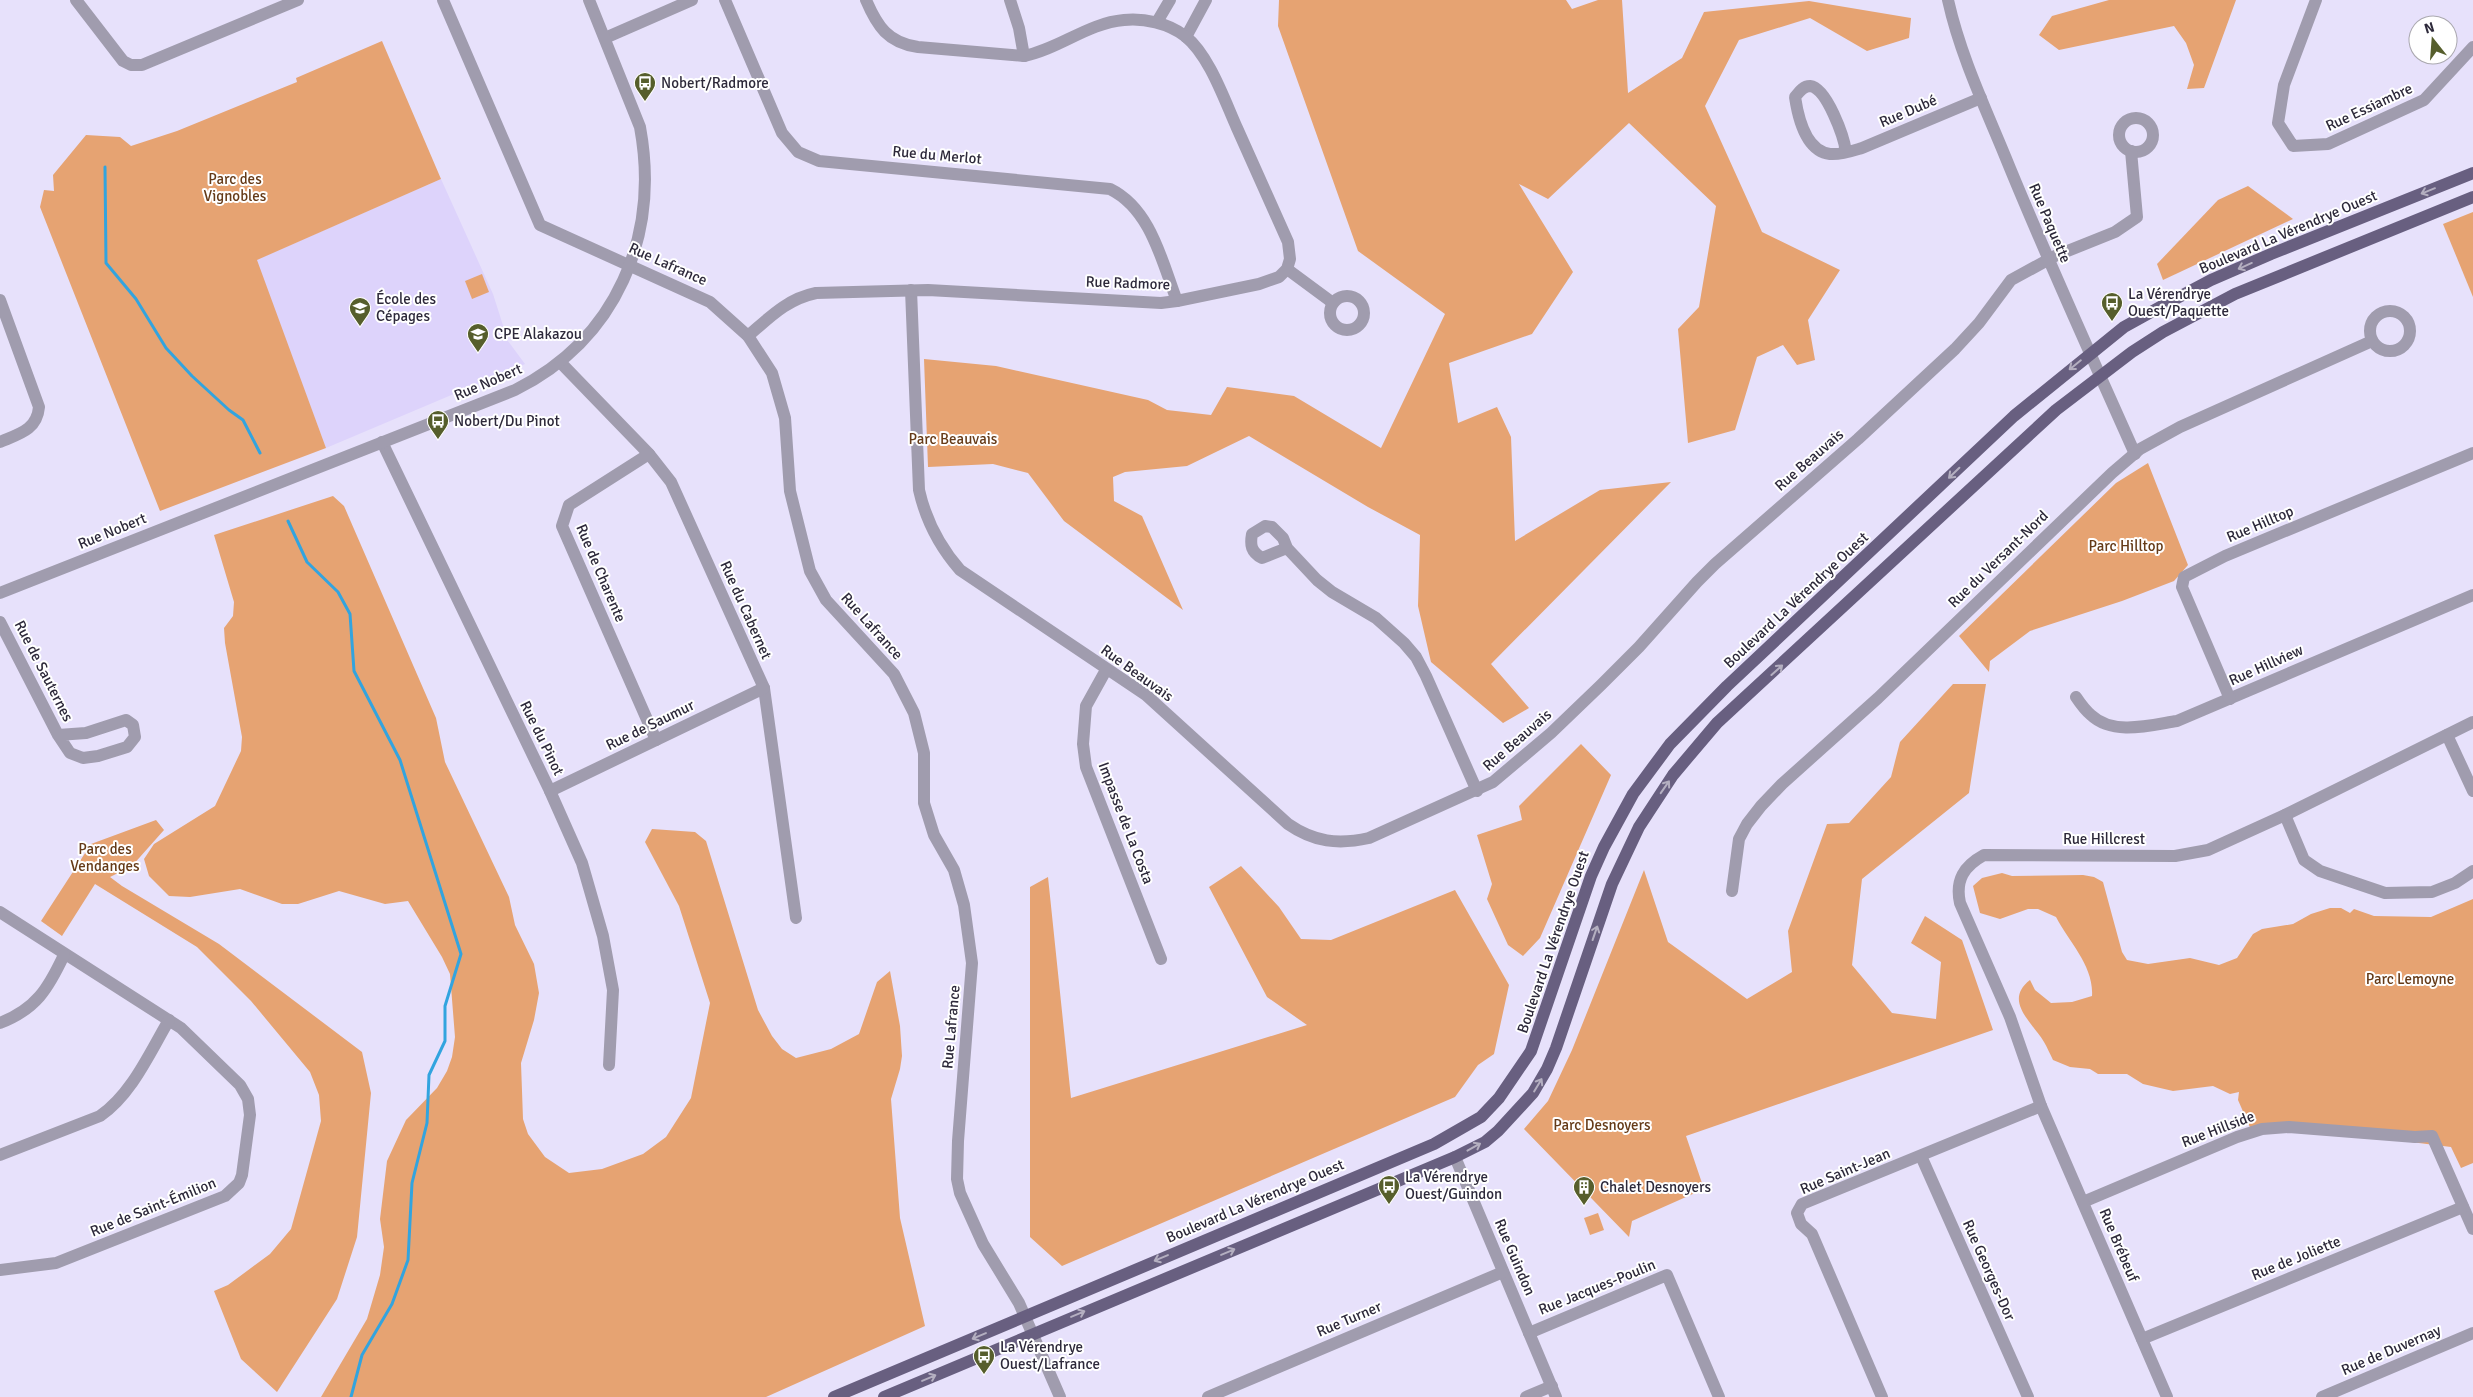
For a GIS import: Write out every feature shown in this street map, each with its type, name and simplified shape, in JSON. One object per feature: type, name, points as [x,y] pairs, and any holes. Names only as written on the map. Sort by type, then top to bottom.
[{"type":"main road","name":"Boulevard La Vérendrye Ouest","points":[[834,1397],[1434,1144],[1481,1117],[1499,1098],[1531,1051],[1591,876],[1604,847],[1633,794],[1670,744],[1720,693],[2014,416],[2124,327],[2211,280],[2473,173]]},
{"type":"main road","points":[[884,1397],[1454,1157],[1485,1142],[1525,1104],[1543,1076],[1556,1048],[1616,875],[1656,800],[1696,747],[1717,723],[2037,427],[2100,375],[2163,332],[2235,294],[2473,197]]},
{"type":"street","points":[[76,0],[123,61],[131,65],[142,65],[298,0]]},
{"type":"street","name":"Rue Lafrance","points":[[443,0],[540,225],[710,302],[748,336],[772,373],[785,418],[790,491],[810,571],[826,600],[894,674],[916,721],[924,753],[924,804],[934,835],[954,870],[964,905],[972,963],[958,1141],[958,1186],[972,1224],[1033,1333],[1060,1397]]},
{"type":"street","name":"Rue Nobert","points":[[0,593],[515,390],[560,362],[574,350],[615,299],[630,265],[643,215],[644,148],[640,127],[589,0]]},
{"type":"street","points":[[604,38],[692,0]]},
{"type":"street","name":"Rue du Merlot","points":[[725,0],[782,134],[798,152],[820,161],[1110,189],[1132,202],[1140,212],[1153,238],[1177,301]]},
{"type":"street","points":[[866,0],[881,30],[887,36],[905,46],[1024,56],[1041,52],[1109,22],[1125,20],[1157,22],[1186,37],[1198,51],[1217,83],[1288,242],[1290,250],[1286,269],[1333,302]]},
{"type":"street","points":[[1010,0],[1019,28],[1024,56]]},
{"type":"street","points":[[1157,22],[1170,0]]},
{"type":"street","points":[[1186,37],[1206,0]]},
{"type":"street","name":"Rue Paquette","points":[[1948,0],[1981,98],[2047,260],[2091,352],[2135,454]]},
{"type":"street","name":"Rue Essiambre","points":[[2316,0],[2284,85],[2278,123],[2293,146],[2328,144],[2424,100],[2473,47]]},
{"type":"street","name":"Rue Dubé","points":[[1846,152],[1844,139],[1824,96],[1816,88],[1809,86],[1803,88],[1795,97],[1797,110],[1812,144],[1829,154],[1846,152],[1862,148],[1981,98]]},
{"type":"street","name":"Rue Beauvais","points":[[911,290],[917,472],[922,504],[931,528],[944,550],[960,570],[1106,670],[1146,695],[1301,834],[1318,840],[1350,842],[1368,838],[1494,782],[1551,733],[1639,647],[1696,582],[1715,564],[1858,439],[1955,349],[1979,323],[2011,280],[2047,260],[2115,232],[2137,218],[2131,151]]},
{"type":"street","name":"Rue Radmore","points":[[748,336],[779,308],[804,296],[911,290],[1161,303],[1264,283],[1280,277],[1286,269]]},
{"type":"street","points":[[0,300],[39,407],[38,415],[32,427],[0,442]]},
{"type":"street","name":"Rue du Versant-Nord","points":[[1732,891],[1739,839],[1747,824],[1761,806],[1782,784],[1878,698],[2112,473],[2135,454],[2180,428],[2372,341]]},
{"type":"street","name":"Rue du Cabernet","points":[[560,362],[649,454],[671,482],[764,688],[796,918]]},
{"type":"street","name":"Rue du Pinot","points":[[382,442],[550,791],[582,863],[603,936],[613,990],[609,1065]]},
{"type":"street","name":"Rue Hilltop","points":[[2230,700],[2182,587],[2184,577],[2234,553],[2473,453]]},
{"type":"street","name":"Rue de Charente","points":[[649,454],[568,505],[562,526],[656,740]]},
{"type":"street","points":[[1287,548],[1332,592],[1393,631],[1416,657],[1477,791]]},
{"type":"street","name":"Rue Hillview","points":[[2076,697],[2092,716],[2105,723],[2126,728],[2177,721],[2473,595]]},
{"type":"street","name":"Rue de Sauternes","points":[[0,622],[58,735],[70,753],[83,758],[127,747],[135,736],[133,725],[126,720],[86,733],[58,735]]},
{"type":"street","name":"Impasse de La Costa","points":[[1106,670],[1086,706],[1082,744],[1086,767],[1161,959]]},
{"type":"street","name":"Rue de Saumur","points":[[550,791],[764,688]]},
{"type":"street","name":"Rue Hillcrest","points":[[2041,1106],[2010,1018],[1960,903],[1957,890],[1966,868],[1984,855],[2176,856],[2208,850],[2285,815],[2473,722]]},
{"type":"street","points":[[2447,735],[2473,791]]},
{"type":"street","points":[[2285,815],[2304,860],[2320,871],[2385,893],[2432,892],[2456,883],[2473,871]]},
{"type":"street","name":"Rue de Saint-Émilion","points":[[0,912],[64,955],[170,1020],[190,1036],[245,1092],[250,1115],[245,1166],[238,1183],[225,1196],[56,1263],[0,1270]]},
{"type":"street","points":[[0,1023],[22,1014],[31,1007],[56,972],[64,955]]},
{"type":"street","points":[[0,1155],[100,1116],[110,1109],[125,1092],[170,1020]]},
{"type":"street","name":"Rue Saint-Jean","points":[[1882,1397],[1812,1234],[1801,1224],[1797,1213],[1802,1204],[2041,1106]]},
{"type":"street","name":"Rue Brébeuf","points":[[2041,1106],[2167,1397]]},
{"type":"street","name":"Rue Hillside","points":[[2083,1202],[2237,1137],[2262,1129],[2290,1127],[2415,1137],[2432,1136],[2463,1207]]},
{"type":"street","name":"Rue Georges-Dor","points":[[1921,1156],[2028,1397]]},
{"type":"street","name":"Rue Guindon","points":[[1454,1157],[1554,1391]]},
{"type":"street","points":[[2463,1207],[2473,1229]]},
{"type":"street","name":"Rue de Joliette","points":[[2142,1339],[2463,1207]]},
{"type":"street","name":"Rue Turner","points":[[1208,1397],[1503,1272]]},
{"type":"street","name":"Rue Jacques-Poulin","points":[[1529,1333],[1667,1275],[1719,1397]]},
{"type":"street","name":"Rue de Duvernay","points":[[2322,1397],[2473,1333]]},
{"type":"street","points":[[1526,1397],[1554,1391]]},
{"type":"shaded area","name":"École des Cépages","points":[[441,179],[493,294],[508,341],[525,364],[326,448],[256,260]]},
{"type":"green space","name":"Parc Beauvais","points":[[1279,0],[1566,0],[1572,9],[1598,0],[1622,0],[1628,93],[1682,58],[1704,12],[1809,1],[1911,18],[1909,38],[1867,51],[1810,18],[1739,40],[1705,106],[1762,232],[1840,270],[1808,320],[1815,360],[1797,365],[1783,345],[1757,357],[1735,430],[1688,443],[1678,329],[1699,307],[1716,206],[1629,123],[1548,199],[1519,184],[1573,272],[1532,334],[1449,363],[1458,423],[1497,407],[1511,437],[1515,541],[1600,490],[1671,482],[1491,664],[1529,708],[1503,723],[1431,662],[1418,606],[1420,535],[1368,507],[1249,436],[1187,466],[1125,472],[1113,477],[1114,501],[1142,516],[1183,610],[1064,521],[1028,473],[993,464],[928,467],[924,359],[996,366],[1148,400],[1167,410],[1211,415],[1227,387],[1294,396],[1381,448],[1445,314],[1358,251],[1278,26]]},
{"type":"green space","points":[[2109,0],[2236,0],[2204,88],[2187,89],[2194,65],[2186,43],[2174,26],[2059,50],[2039,35],[2052,16]]},
{"type":"green space","name":"Parc des Vignobles","points":[[382,41],[441,179],[257,260],[326,448],[160,511],[40,207],[44,190],[54,191],[53,175],[86,135],[120,137],[131,146],[177,131],[297,82],[296,78]]},
{"type":"green space","points":[[2248,186],[2293,219],[2163,280],[2157,264],[2218,200]]},
{"type":"green space","points":[[2473,212],[2473,297],[2443,224]]},
{"type":"green space","points":[[482,274],[489,292],[472,299],[465,281]]},
{"type":"green space","name":"Parc Hilltop","points":[[2148,463],[2188,565],[2174,581],[2122,601],[2030,631],[1990,661],[1989,672],[1959,636],[2116,483]]},
{"type":"green space","points":[[333,496],[344,506],[436,718],[445,762],[509,897],[515,925],[534,964],[539,993],[534,1020],[521,1063],[523,1119],[528,1134],[545,1157],[569,1173],[602,1169],[643,1154],[666,1137],[691,1098],[710,1003],[679,906],[645,842],[652,829],[695,832],[706,841],[758,1010],[772,1036],[782,1049],[796,1058],[831,1049],[859,1034],[877,982],[890,971],[900,1026],[902,1056],[891,1099],[900,1218],[925,1326],[766,1397],[321,1397],[367,1319],[380,1275],[384,1247],[380,1219],[387,1161],[406,1120],[437,1088],[447,1071],[452,1057],[455,1037],[450,974],[442,957],[408,901],[385,904],[339,891],[298,904],[282,904],[240,889],[190,897],[169,896],[149,876],[144,859],[154,844],[215,806],[241,751],[242,737],[224,628],[233,616],[234,602],[214,535]]},
{"type":"green space","name":"Parc Desnoyers","points":[[1953,684],[1986,684],[1969,793],[1862,879],[1852,965],[1892,1013],[1936,1019],[1941,962],[1911,943],[1925,916],[1962,940],[1993,1030],[1686,1136],[1704,1189],[1632,1221],[1629,1237],[1524,1129],[1548,1101],[1572,1050],[1644,870],[1668,942],[1747,999],[1792,972],[1788,931],[1827,824],[1849,823],[1891,777],[1900,742]]},
{"type":"green space","points":[[1581,744],[1611,775],[1540,938],[1523,956],[1508,945],[1487,899],[1492,884],[1477,835],[1522,820],[1519,806]]},
{"type":"green space","name":"Parc des Vendanges","points":[[156,820],[164,830],[132,866],[110,877],[219,944],[362,1052],[371,1093],[357,1237],[337,1299],[277,1392],[241,1359],[214,1291],[228,1285],[270,1254],[291,1229],[321,1121],[319,1095],[310,1072],[251,1001],[197,947],[95,884],[62,936],[41,921],[91,844]]},
{"type":"green space","points":[[1241,866],[1279,907],[1301,939],[1331,940],[1455,890],[1509,985],[1494,1054],[1478,1065],[1455,1097],[1062,1266],[1030,1237],[1030,887],[1048,877],[1071,1098],[1307,1025],[1267,997],[1209,887]]},
{"type":"green space","name":"Parc Lemoyne","points":[[2002,873],[2012,876],[2083,875],[2094,877],[2103,882],[2122,952],[2127,960],[2148,964],[2190,958],[2219,965],[2237,958],[2253,934],[2262,929],[2293,924],[2311,914],[2330,908],[2341,908],[2350,913],[2354,909],[2374,916],[2431,917],[2473,899],[2473,1163],[2461,1168],[2451,1147],[2290,1127],[2252,1132],[2238,1100],[2239,1092],[2230,1094],[2213,1086],[2173,1091],[2143,1084],[2127,1074],[2098,1074],[2090,1069],[2070,1067],[2053,1060],[2044,1042],[2022,1011],[2019,1004],[2019,996],[2022,988],[2030,980],[2035,990],[2051,1003],[2072,1002],[2092,996],[2092,985],[2085,964],[2056,917],[2038,909],[2028,909],[2000,919],[1980,913],[1973,886],[1982,878]]},
{"type":"green space","points":[[1598,1213],[1604,1230],[1590,1235],[1584,1218]]},
{"type":"waterway","points":[[105,167],[106,263],[136,299],[166,348],[192,376],[229,410],[243,420],[260,453]]},
{"type":"waterway","points":[[288,521],[307,562],[338,592],[350,614],[354,671],[400,760],[461,954],[445,1006],[445,1041],[429,1075],[427,1123],[412,1183],[408,1260],[392,1304],[362,1355],[351,1397]]},
{"type":"place","name":"Nobert/Radmore","points":[[645,102]]},
{"type":"place","name":"La Vérendrye Ouest/Paquette","points":[[2112,322]]},
{"type":"place","name":"École des Cépages","points":[[360,327]]},
{"type":"place","name":"CPE Alakazou","points":[[478,353]]},
{"type":"place","name":"Nobert/Du Pinot","points":[[438,440]]},
{"type":"place","name":"La Vérendrye Ouest/Guindon","points":[[1389,1205]]},
{"type":"place","name":"Chalet Desnoyers","points":[[1584,1206]]},
{"type":"place","name":"La Vérendrye Ouest/Lafrance","points":[[984,1375]]}]
